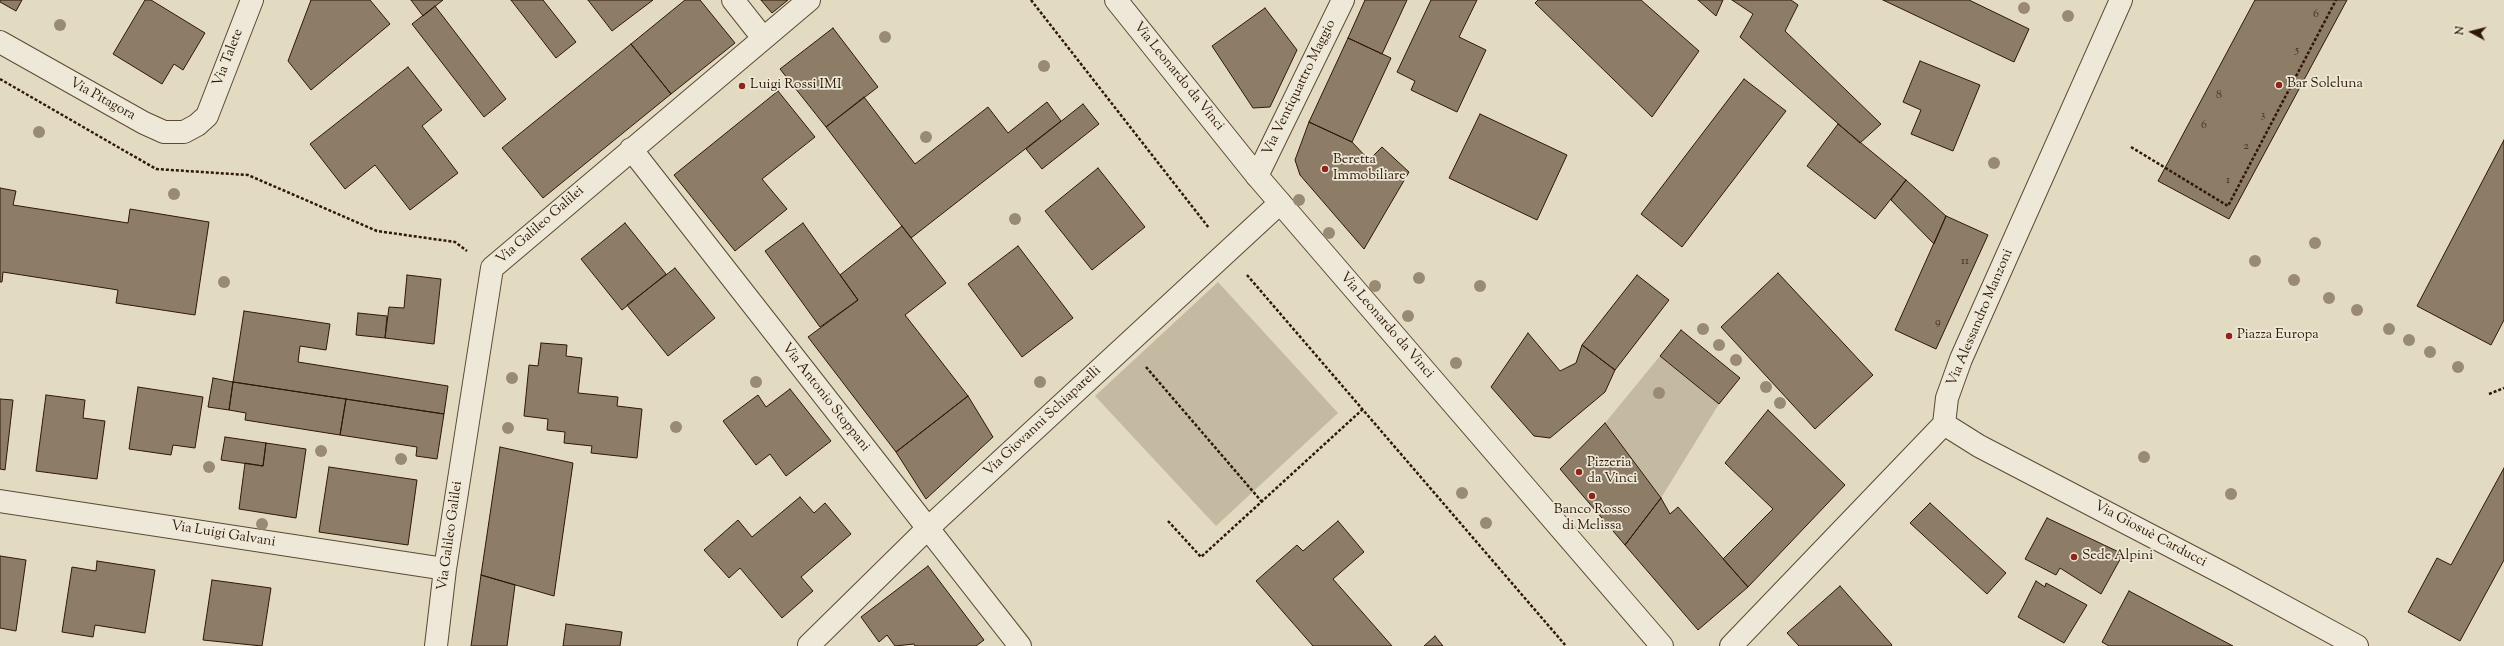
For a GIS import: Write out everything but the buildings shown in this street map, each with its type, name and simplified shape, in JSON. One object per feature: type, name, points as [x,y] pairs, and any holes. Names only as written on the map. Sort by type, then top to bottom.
[{"type":"street","name":"Via Talete","points":[[207,116],[252,0]]},
{"type":"street","points":[[733,0],[763,38]]},
{"type":"street","name":"Via Galileo Galilei","points":[[436,646],[445,569],[492,268],[809,0]]},
{"type":"street","name":"Via Leonardo da Vinci","points":[[1116,0],[1257,176],[1662,646]]},
{"type":"street","name":"Via Ventiquattro Maggio","points":[[1257,176],[1343,0]]},
{"type":"street","name":"Via Alessandro Manzoni","points":[[1944,424],[1947,398],[1961,359],[2121,0]]},
{"type":"street","name":"Via Pitagora","points":[[0,42],[144,123],[164,132],[184,132],[197,125],[207,116]]},
{"type":"street","name":"Via Antonio Stoppani","points":[[632,149],[927,530],[1020,646]]},
{"type":"street","name":"Via Giovanni Schiaparelli","points":[[809,645],[927,530],[1126,344],[1280,203]]},
{"type":"street","points":[[1731,646],[1944,424]]},
{"type":"street","name":"Via Giosuè Carducci","points":[[1944,424],[1979,446],[2225,574],[2356,646]]},
{"type":"street","name":"Via Luigi Galvani","points":[[0,501],[445,569]]},
{"type":"path","points":[[1031,0],[1227,251],[1566,646]]},
{"type":"path","points":[[2132,147],[2228,206],[2336,0]]},
{"type":"path","points":[[0,79],[156,169],[248,175],[377,231],[455,242],[492,268]]},
{"type":"path","points":[[1126,344],[1262,502]]},
{"type":"path","points":[[2489,394],[2504,388]]},
{"type":"path","points":[[1168,521],[1201,557],[1363,409]]},
{"type":"shaded area","points":[[1218,282],[1338,413],[1216,526],[1095,396]]},
{"type":"shaded area","points":[[1660,356],[1719,404],[1661,498],[1605,423]]},
{"type":"place","name":"Bar Soleluna","points":[[2279,85]]},
{"type":"place","name":"Luigi Rossi IMI","points":[[742,86]]},
{"type":"place","name":"Beretta Immobiliare","points":[[1325,169]]},
{"type":"place","name":"Piazza Europa","points":[[2229,336]]},
{"type":"place","name":"Pizzeria da Vinci","points":[[1579,472]]},
{"type":"place","name":"Banco Rosso di Melissa","points":[[1592,496]]},
{"type":"place","name":"Sede Alpini","points":[[2074,557]]}]
